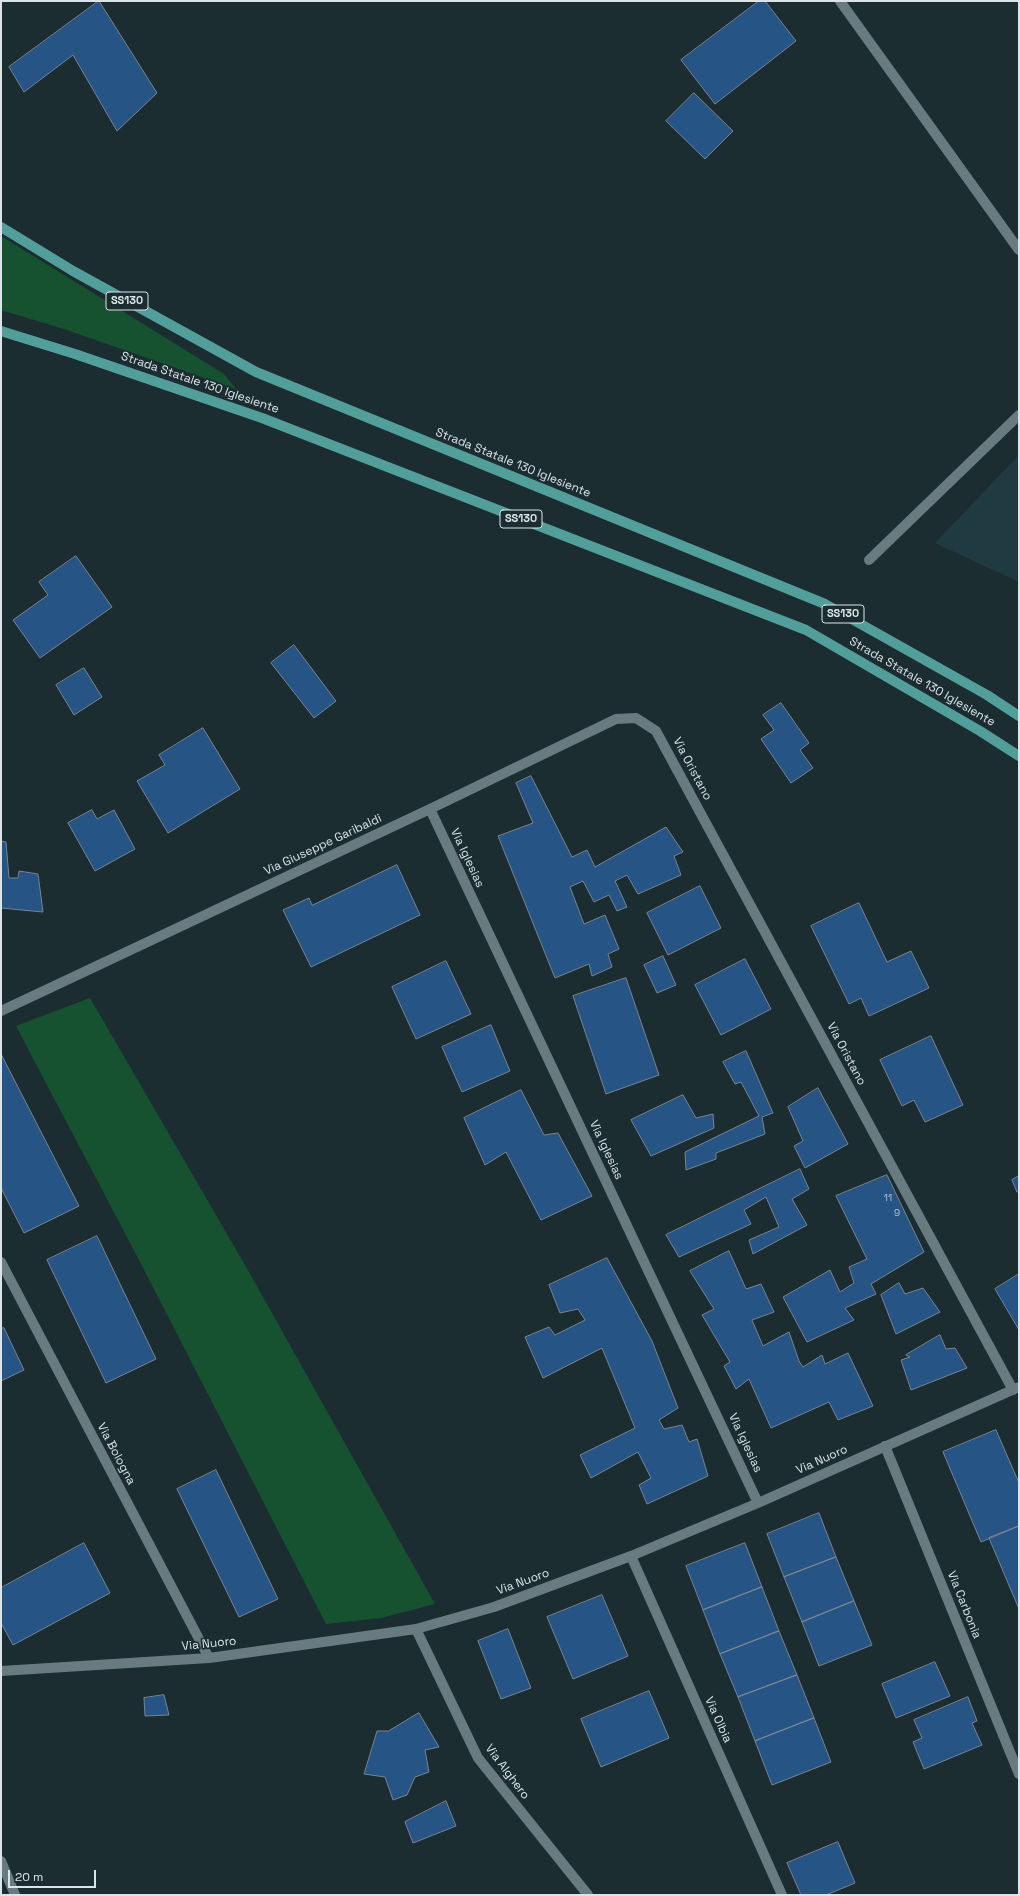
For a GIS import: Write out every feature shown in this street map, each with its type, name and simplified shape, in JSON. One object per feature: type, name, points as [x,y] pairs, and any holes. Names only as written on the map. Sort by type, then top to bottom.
[{"type":"main road","name":"Strada Statale 130 Iglesiente","points":[[1,227],[73,271],[256,372],[825,604],[987,695],[1019,716]]},
{"type":"main road","name":"Strada Statale 130 Iglesiente","points":[[1,331],[75,354],[262,418],[806,630],[980,731],[1019,756]]},
{"type":"street","points":[[840,1],[1019,250]]},
{"type":"street","points":[[869,560],[1019,415]]},
{"type":"street","name":"Via Giuseppe Garibaldi","points":[[1,1011],[430,809],[616,719],[636,718],[656,731]]},
{"type":"street","name":"Via Oristano","points":[[656,731],[1016,1389]]},
{"type":"street","name":"Via Iglesias","points":[[430,809],[758,1503]]},
{"type":"street","name":"Via Bologna","points":[[1,1262],[5,1281],[209,1658]]},
{"type":"street","name":"Via Nuoro","points":[[1,1671],[209,1658],[356,1639],[416,1629],[494,1607],[631,1556],[758,1503],[1016,1389]]},
{"type":"street","name":"Via Carbonia","points":[[885,1446],[1019,1774]]},
{"type":"street","name":"Via Olbia","points":[[631,1556],[782,1895]]},
{"type":"street","name":"Via Alghero","points":[[416,1629],[478,1758],[588,1895]]},
{"type":"street","points":[[1,1861],[15,1895]]},
{"type":"shaded area","points":[[1019,455],[1019,582],[935,543]]},
{"type":"green space","points":[[1,236],[224,374],[236,389],[64,329],[1,310]]},
{"type":"green space","points":[[90,998],[245,1265],[435,1604],[381,1618],[326,1624],[138,1258],[16,1026]]},
{"type":"building","points":[[99,1],[157,93],[117,131],[73,55],[24,92],[9,67]]},
{"type":"building","points":[[759,1],[765,1],[796,41],[715,104],[681,60]]},
{"type":"building","points":[[694,93],[733,131],[705,159],[666,121]]},
{"type":"building","points":[[76,556],[112,607],[40,658],[13,620],[48,595],[39,582]]},
{"type":"building","points":[[294,645],[336,701],[314,718],[271,663]]},
{"type":"building","points":[[84,668],[102,697],[74,715],[56,685]]},
{"type":"building","points":[[781,703],[809,743],[800,750],[813,768],[791,783],[761,739],[774,730],[763,715]]},
{"type":"building","points":[[203,728],[240,789],[168,833],[137,781],[165,765],[159,755]]},
{"type":"building","points":[[531,776],[572,857],[587,850],[595,867],[666,827],[683,852],[674,856],[681,875],[638,894],[627,875],[615,881],[627,907],[617,911],[609,895],[594,902],[583,881],[570,887],[584,924],[605,915],[619,949],[608,954],[612,967],[592,976],[589,964],[555,978],[498,836],[533,823],[516,783]]},
{"type":"building","points":[[92,810],[97,819],[114,810],[135,849],[95,871],[68,823]]},
{"type":"building","points":[[1,841],[6,842],[9,878],[18,878],[19,871],[38,874],[43,912],[1,908]]},
{"type":"building","points":[[397,865],[420,915],[311,967],[283,910],[309,898],[312,905]]},
{"type":"building","points":[[700,886],[721,928],[668,955],[647,913]]},
{"type":"building","points":[[859,903],[887,962],[911,951],[929,988],[869,1016],[861,998],[849,1004],[811,926]]},
{"type":"building","points":[[663,956],[676,985],[657,993],[644,965]]},
{"type":"building","points":[[745,959],[771,1009],[721,1035],[695,985]]},
{"type":"building","points":[[446,961],[471,1014],[416,1039],[392,987]]},
{"type":"building","points":[[626,978],[659,1075],[606,1094],[573,996]]},
{"type":"building","points":[[491,1025],[510,1071],[462,1092],[442,1047]]},
{"type":"building","points":[[931,1036],[963,1105],[925,1122],[914,1100],[902,1106],[880,1060]]},
{"type":"building","points":[[746,1051],[773,1113],[762,1117],[765,1134],[716,1153],[716,1159],[686,1170],[685,1152],[759,1116],[741,1082],[735,1084],[723,1062]]},
{"type":"building","points":[[1,1054],[79,1206],[24,1233],[1,1188]]},
{"type":"building","points":[[818,1088],[848,1144],[805,1168],[794,1146],[803,1141],[788,1107]]},
{"type":"building","points":[[521,1090],[544,1135],[558,1133],[592,1196],[541,1220],[506,1152],[485,1165],[464,1118]]},
{"type":"building","points":[[683,1095],[696,1118],[713,1114],[714,1128],[651,1156],[631,1120]]},
{"type":"building","points":[[800,1169],[809,1189],[792,1199],[807,1225],[753,1254],[749,1240],[779,1227],[766,1197],[744,1210],[751,1224],[679,1257],[666,1235]]},
{"type":"building","points":[[887,1175],[924,1252],[871,1284],[876,1294],[845,1308],[854,1320],[807,1342],[783,1297],[830,1270],[840,1292],[854,1283],[849,1267],[867,1259],[836,1196]]},
{"type":"building","points":[[1019,1176],[1019,1192],[1017,1192],[1012,1180]]},
{"type":"building","points":[[97,1236],[156,1359],[106,1383],[47,1260]]},
{"type":"building","points":[[729,1251],[746,1289],[761,1284],[774,1312],[752,1320],[763,1346],[789,1332],[799,1361],[803,1367],[822,1355],[825,1364],[848,1353],[873,1406],[838,1420],[829,1402],[771,1428],[749,1379],[736,1389],[724,1366],[730,1362],[702,1315],[714,1309],[690,1271]]},
{"type":"building","points":[[607,1258],[652,1341],[678,1408],[659,1420],[664,1429],[682,1425],[689,1442],[697,1439],[708,1476],[647,1504],[639,1485],[651,1478],[638,1452],[591,1478],[580,1455],[635,1428],[602,1348],[543,1378],[525,1337],[549,1327],[555,1335],[585,1320],[578,1309],[560,1313],[549,1285]]},
{"type":"building","points":[[1019,1274],[1019,1330],[995,1289]]},
{"type":"building","points":[[899,1283],[905,1294],[923,1288],[940,1312],[896,1334],[881,1295]]},
{"type":"building","points":[[4,1328],[24,1370],[1,1381],[1,1329]]},
{"type":"building","points":[[940,1335],[946,1349],[955,1348],[967,1368],[911,1390],[901,1360],[910,1357],[906,1355]]},
{"type":"building","points":[[996,1430],[1019,1483],[1019,1526],[981,1542],[943,1452]]},
{"type":"building","points":[[216,1470],[278,1599],[239,1617],[177,1489]]},
{"type":"building","points":[[819,1513],[836,1557],[784,1577],[767,1534]]},
{"type":"building","points":[[1019,1526],[1019,1609],[989,1538]]},
{"type":"building","points":[[84,1543],[110,1593],[13,1645],[1,1623],[1,1588]]},
{"type":"building","points":[[745,1543],[762,1587],[703,1610],[686,1566]]},
{"type":"building","points":[[836,1557],[854,1601],[802,1622],[784,1577]]},
{"type":"building","points":[[762,1587],[779,1631],[720,1654],[703,1610]]},
{"type":"building","points":[[602,1595],[628,1656],[573,1679],[547,1617]]},
{"type":"building","points":[[854,1601],[872,1645],[819,1666],[802,1622]]},
{"type":"building","points":[[508,1629],[531,1688],[501,1699],[478,1641]]},
{"type":"building","points":[[779,1631],[797,1675],[738,1697],[720,1654]]},
{"type":"building","points":[[935,1662],[950,1696],[896,1718],[882,1684]]},
{"type":"building","points":[[797,1675],[814,1718],[755,1741],[738,1697]]},
{"type":"building","points":[[649,1691],[669,1738],[601,1767],[581,1719]]},
{"type":"building","points":[[164,1695],[169,1715],[145,1716],[144,1698]]},
{"type":"building","points":[[968,1697],[977,1721],[972,1723],[982,1745],[924,1769],[913,1742],[922,1738],[914,1720]]},
{"type":"building","points":[[419,1713],[439,1747],[425,1750],[429,1772],[415,1777],[407,1795],[393,1800],[385,1777],[364,1774],[377,1731],[388,1731]]},
{"type":"building","points":[[814,1718],[831,1762],[772,1785],[755,1741]]},
{"type":"building","points":[[446,1801],[456,1826],[413,1843],[405,1822]]},
{"type":"building","points":[[838,1842],[855,1883],[826,1895],[801,1895],[787,1863]]}]
